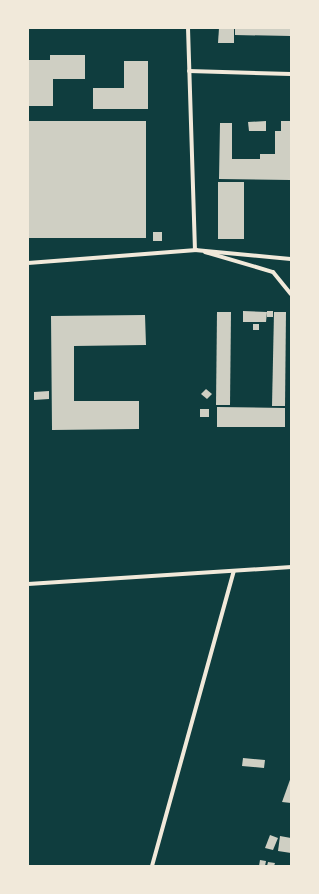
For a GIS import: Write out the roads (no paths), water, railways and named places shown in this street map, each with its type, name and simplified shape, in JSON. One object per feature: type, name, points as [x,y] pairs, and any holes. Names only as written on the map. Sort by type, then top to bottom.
[{"type":"street","points":[[188,28],[195,250]]},
{"type":"street","points":[[189,71],[291,74]]},
{"type":"street","points":[[195,250],[273,272],[291,294]]},
{"type":"street","points":[[28,263],[195,250],[291,259]]},
{"type":"street","points":[[28,584],[291,567]]},
{"type":"street","points":[[152,866],[234,571]]}]
